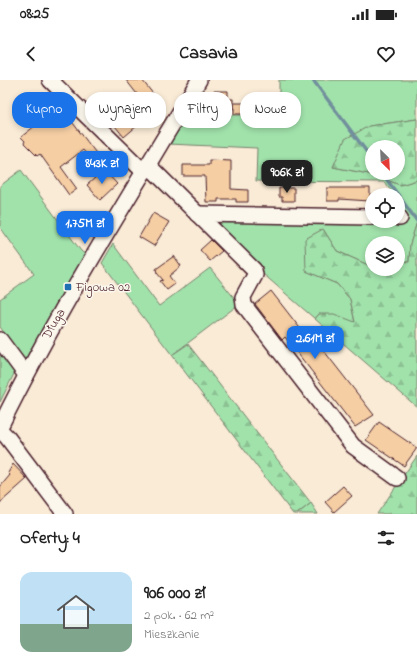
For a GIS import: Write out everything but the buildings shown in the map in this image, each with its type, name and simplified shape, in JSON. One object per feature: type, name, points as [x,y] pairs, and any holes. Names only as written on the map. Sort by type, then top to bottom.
[{"type":"street","points":[[50,80],[196,214],[254,270],[255,275],[243,297],[244,305],[353,446],[397,478]]},
{"type":"street","name":"Długa","points":[[0,427],[26,375],[199,80]]},
{"type":"street","points":[[196,214],[365,217]]},
{"type":"street","points":[[0,340],[26,375]]},
{"type":"street","points":[[0,430],[7,437],[65,514]]},
{"type":"green space","points":[[279,80],[417,80],[417,119],[369,126],[333,167],[365,173],[365,180],[387,180],[400,185],[417,180],[417,222],[410,244],[409,262],[405,262],[405,236],[365,236],[365,264],[337,251],[323,229],[306,271],[337,284],[350,299],[355,323],[319,314],[315,319],[254,266],[203,218],[365,221],[365,228],[405,228],[407,217],[405,211],[405,188],[389,188],[384,182],[256,181],[257,148],[168,144],[178,128],[232,128],[232,115],[240,115],[240,128],[301,128],[301,92],[279,92]]},
{"type":"green space","points":[[417,119],[417,180],[400,185],[387,180],[405,180],[405,140],[365,140],[365,173],[333,167],[345,139],[369,126]]},
{"type":"green space","points":[[21,170],[81,251],[86,255],[56,304],[25,360],[0,327],[0,299],[34,274],[0,227],[0,186]]},
{"type":"green space","points":[[417,222],[417,407],[315,319],[319,314],[334,314],[355,322],[350,299],[337,284],[306,271],[305,239],[323,229],[337,251],[365,264],[365,276],[405,276],[405,262],[409,262],[410,244]]},
{"type":"green space","points":[[113,244],[159,306],[210,268],[236,300],[238,305],[172,355],[102,263]]},
{"type":"green space","points":[[188,344],[311,503],[297,514],[293,514],[172,355]]},
{"type":"green space","points":[[0,353],[15,372],[0,402]]},
{"type":"green space","points":[[417,456],[417,514],[377,514]]},
{"type":"green space","points":[[311,503],[318,514],[297,514]]},
{"type":"waterway","points":[[313,80],[365,150]]},
{"type":"waterway","points":[[387,180],[393,188]]},
{"type":"waterway","points":[[405,205],[417,221]]},
{"type":"place","name":"Figowa 02","points":[[68,287]]}]
